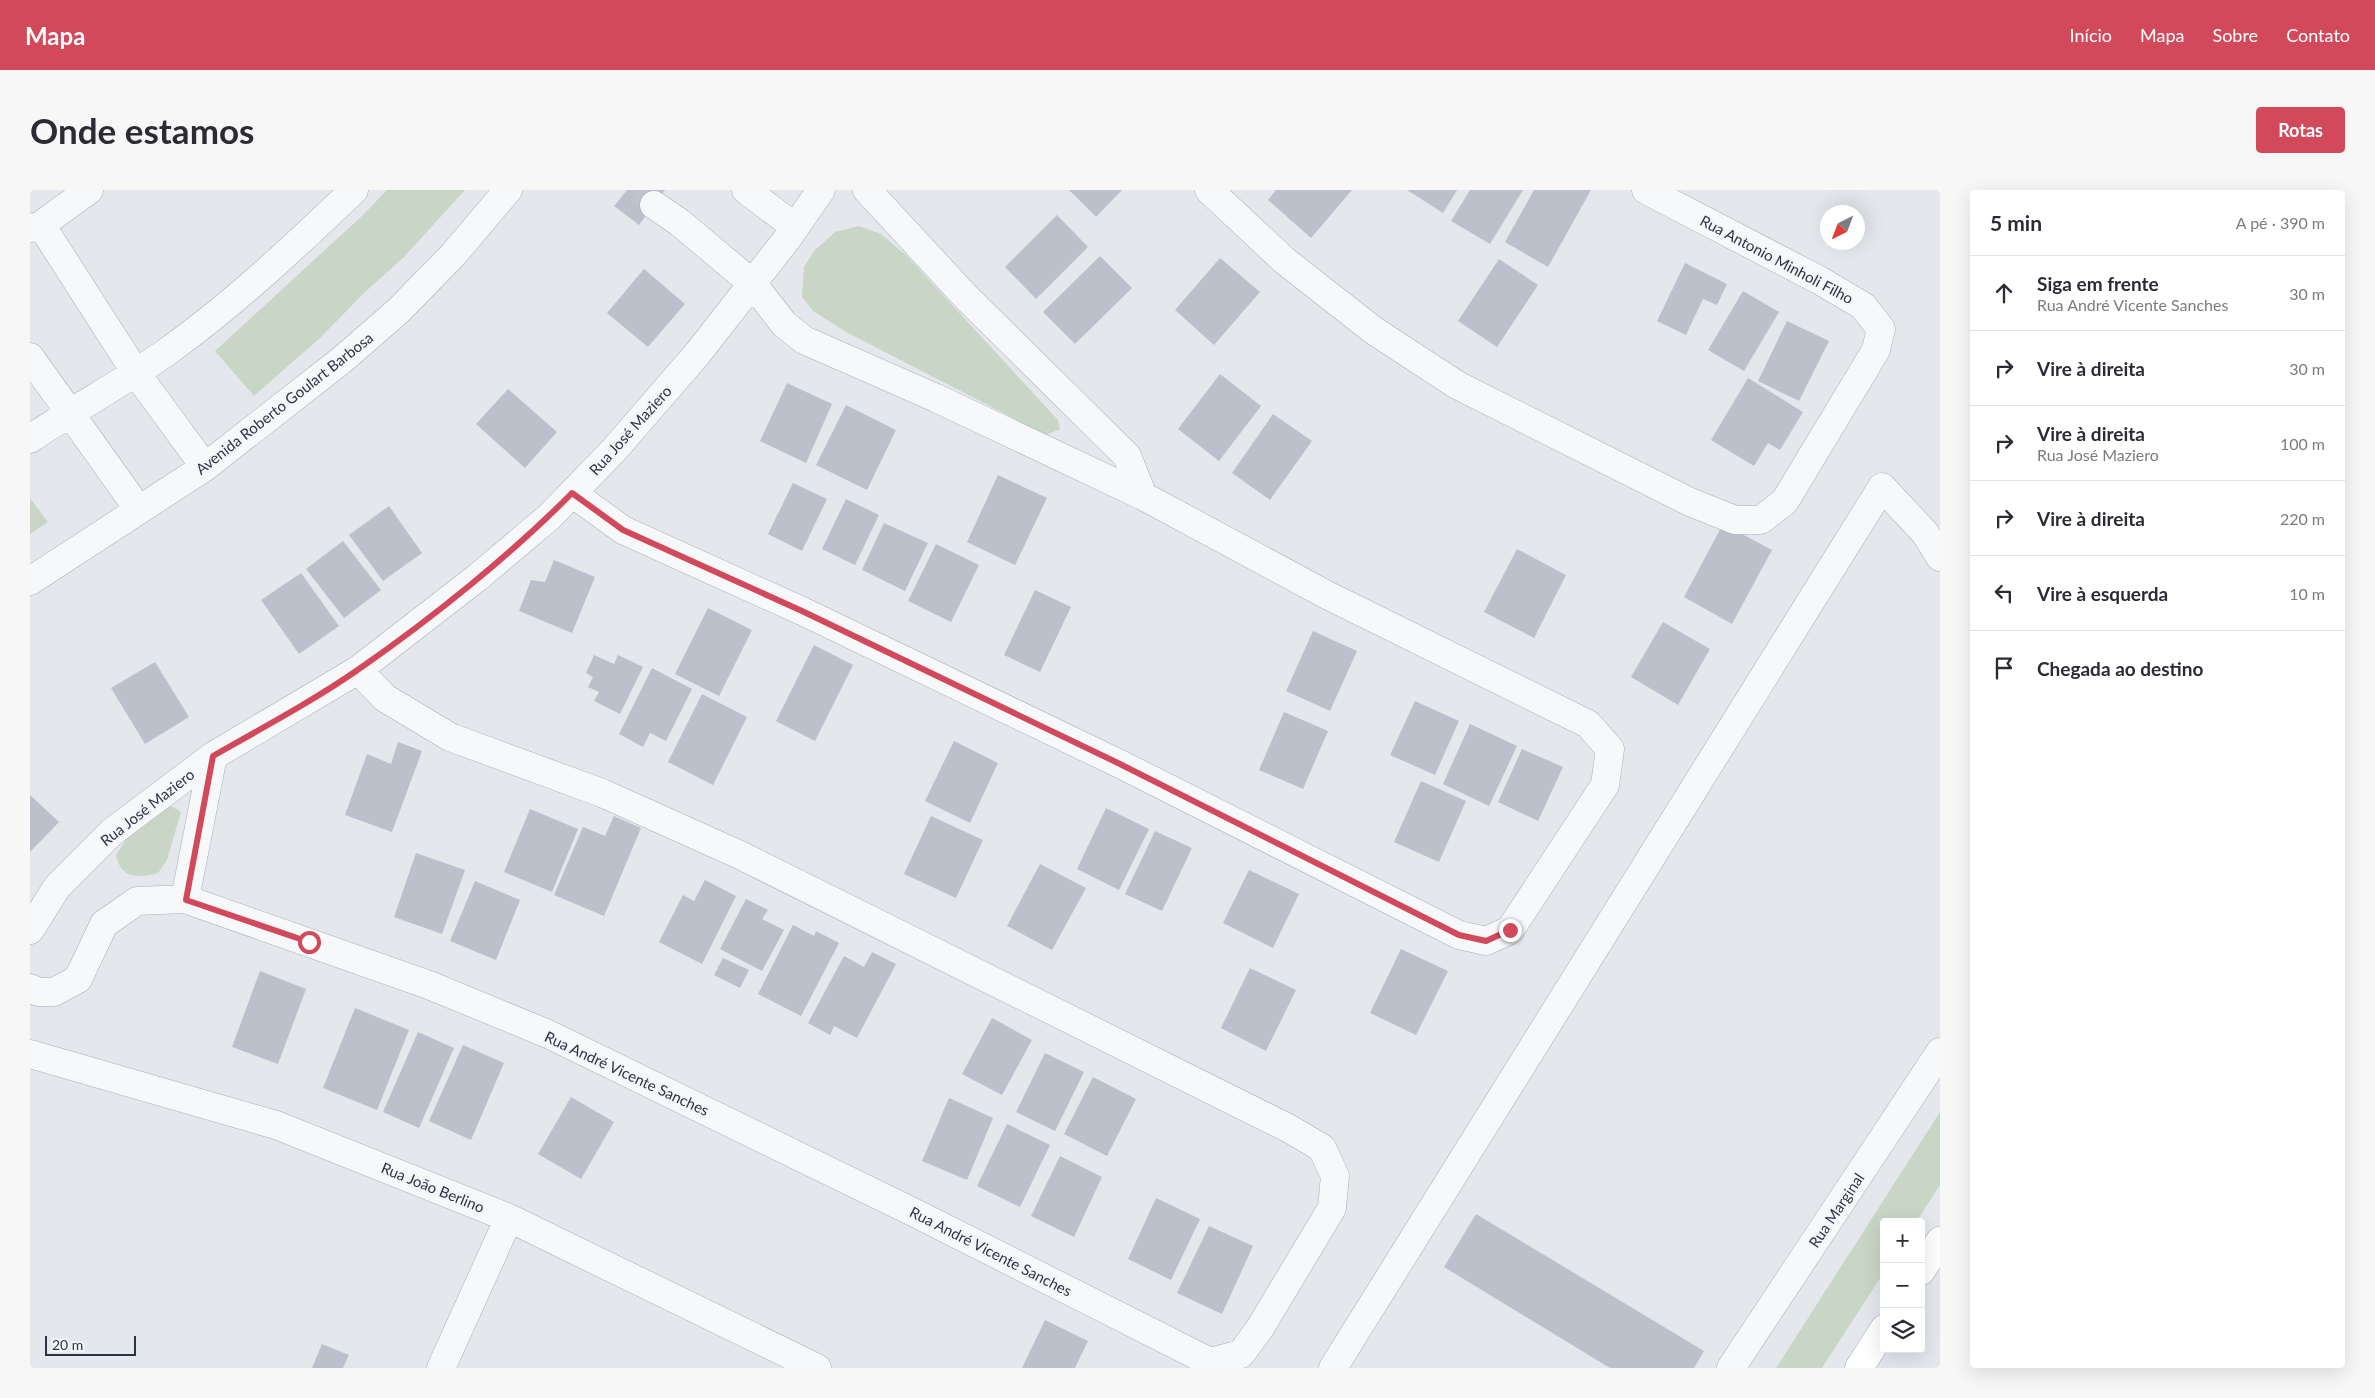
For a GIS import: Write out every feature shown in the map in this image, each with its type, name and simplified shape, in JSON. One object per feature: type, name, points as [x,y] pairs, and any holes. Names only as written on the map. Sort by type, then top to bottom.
[{"type":"main road","points":[[1925,1265],[1940,1241]]},
{"type":"main road","points":[[1859,1368],[1880,1335]]},
{"type":"street","points":[[89,190],[35,227],[136,373],[206,467]]},
{"type":"street","points":[[30,439],[68,413],[136,373],[232,302],[354,190]]},
{"type":"street","name":"Avenida Roberto Goulart Barbosa","points":[[30,581],[206,467],[343,359],[398,311],[453,255],[508,190]]},
{"type":"street","points":[[746,190],[795,227]]},
{"type":"street","name":"Rua José Maziero","points":[[30,930],[57,887],[112,832],[213,756],[358,670],[478,577],[548,517],[627,436],[698,353],[733,306],[754,284],[821,190]]},
{"type":"street","points":[[867,190],[966,297],[1127,456],[1143,496]]},
{"type":"street","name":"Rua Antonio Minholi Filho","points":[[1209,190],[1285,261],[1373,330],[1457,385],[1690,502],[1735,520],[1761,520],[1785,501],[1876,350],[1881,329],[1863,306],[1810,275],[1659,194]]},
{"type":"street","points":[[572,493],[623,530],[802,611],[1120,764],[1452,932],[1486,941],[1510,930],[1605,785],[1610,749],[1588,724],[1327,595],[1143,496],[936,398],[804,340],[784,324],[754,284],[654,205]]},
{"type":"street","points":[[30,357],[68,413],[139,510]]},
{"type":"street","points":[[1332,1368],[1882,487],[1924,533],[1940,557]]},
{"type":"street","name":"Rua André Vicente Sanches","points":[[42,990],[78,978],[104,924],[137,901],[186,900],[429,985],[548,1034],[913,1212],[1210,1362],[1241,1354],[1260,1328],[1332,1208],[1335,1176],[1322,1148],[1288,1128],[1068,1017],[740,855],[602,793],[450,737],[385,698],[358,670]]},
{"type":"street","points":[[186,900],[213,756]]},
{"type":"street","name":"Rua Marginal","points":[[1731,1368],[1940,1052]]},
{"type":"street","name":"Rua João Berlino","points":[[30,1054],[276,1125],[510,1218],[817,1368]]},
{"type":"street","points":[[441,1368],[510,1218]]},
{"type":"green space","points":[[387,190],[465,190],[404,257],[364,293],[320,338],[254,396],[215,351],[363,215]]},
{"type":"green space","points":[[859,226],[881,234],[907,256],[1058,420],[1060,429],[1046,435],[846,332],[813,311],[802,297],[804,267],[815,250],[835,232]]},
{"type":"green space","points":[[30,498],[48,522],[30,534]]},
{"type":"green space","points":[[169,805],[181,812],[167,860],[158,873],[137,876],[126,873],[118,863],[116,855],[127,838]]},
{"type":"green space","points":[[1940,1112],[1940,1185],[1919,1218],[1880,1218],[1880,1278],[1822,1368],[1776,1368]]},
{"type":"building","points":[[627,190],[665,190],[639,225],[614,206]]},
{"type":"building","points":[[1069,190],[1122,190],[1096,217]]},
{"type":"building","points":[[1276,190],[1352,190],[1311,238],[1268,200]]},
{"type":"building","points":[[1407,190],[1457,190],[1443,213]]},
{"type":"building","points":[[1470,190],[1523,190],[1490,244],[1451,221]]},
{"type":"building","points":[[1534,190],[1591,190],[1548,267],[1505,242]]},
{"type":"building","points":[[1057,215],[1088,247],[1036,299],[1005,267]]},
{"type":"building","points":[[1100,256],[1132,288],[1075,344],[1043,312]]},
{"type":"building","points":[[1220,258],[1260,292],[1214,345],[1175,310]]},
{"type":"building","points":[[1499,259],[1538,285],[1497,347],[1458,321]]},
{"type":"building","points":[[1685,263],[1727,284],[1717,305],[1703,299],[1686,335],[1657,321]]},
{"type":"building","points":[[644,269],[685,304],[648,347],[607,313]]},
{"type":"building","points":[[1743,291],[1779,312],[1744,371],[1708,350]]},
{"type":"building","points":[[1787,321],[1829,341],[1799,401],[1758,381]]},
{"type":"building","points":[[1220,374],[1261,406],[1219,461],[1178,429]]},
{"type":"building","points":[[1748,378],[1803,412],[1780,450],[1768,443],[1754,466],[1711,440]]},
{"type":"building","points":[[787,383],[832,404],[806,463],[760,441]]},
{"type":"building","points":[[508,389],[557,432],[525,468],[476,424]]},
{"type":"building","points":[[846,405],[896,430],[867,490],[816,465]]},
{"type":"building","points":[[1273,414],[1312,441],[1270,500],[1232,473]]},
{"type":"building","points":[[998,475],[1047,498],[1015,565],[967,542]]},
{"type":"building","points":[[793,483],[827,499],[802,551],[768,534]]},
{"type":"building","points":[[846,499],[879,515],[855,565],[822,549]]},
{"type":"building","points":[[389,506],[422,553],[383,581],[349,535]]},
{"type":"building","points":[[884,523],[928,543],[905,591],[862,570]]},
{"type":"building","points":[[1723,524],[1772,550],[1732,624],[1684,597]]},
{"type":"building","points":[[343,541],[381,590],[344,618],[306,569]]},
{"type":"building","points":[[936,544],[979,565],[951,622],[908,601]]},
{"type":"building","points":[[1517,549],[1566,575],[1534,638],[1484,612]]},
{"type":"building","points":[[554,560],[595,577],[572,633],[519,611],[531,580],[545,582]]},
{"type":"building","points":[[301,573],[339,626],[299,654],[261,600]]},
{"type":"building","points":[[1035,590],[1071,607],[1040,672],[1004,655]]},
{"type":"building","points":[[708,608],[752,630],[719,696],[675,674]]},
{"type":"building","points":[[1663,622],[1710,649],[1678,705],[1631,677]]},
{"type":"building","points":[[1313,631],[1357,651],[1330,711],[1286,691]]},
{"type":"building","points":[[814,645],[853,665],[815,741],[776,721]]},
{"type":"building","points":[[594,655],[614,664],[618,655],[643,667],[620,714],[594,701],[599,692],[588,687],[593,677],[586,673]]},
{"type":"building","points":[[155,662],[189,717],[145,744],[111,688]]},
{"type":"building","points":[[652,668],[692,689],[666,741],[650,733],[643,747],[619,734]]},
{"type":"building","points":[[702,694],[747,717],[713,785],[668,762]]},
{"type":"building","points":[[1415,701],[1459,721],[1435,775],[1390,755]]},
{"type":"building","points":[[1284,712],[1328,731],[1303,789],[1259,770]]},
{"type":"building","points":[[1470,724],[1517,746],[1489,806],[1443,784]]},
{"type":"building","points":[[954,741],[998,763],[970,823],[925,801]]},
{"type":"building","points":[[398,742],[422,751],[392,832],[345,815],[367,754],[391,764]]},
{"type":"building","points":[[1522,749],[1563,767],[1538,821],[1498,802]]},
{"type":"building","points":[[1421,781],[1466,801],[1439,862],[1394,842]]},
{"type":"building","points":[[30,795],[59,822],[30,852]]},
{"type":"building","points":[[1106,808],[1149,829],[1119,890],[1077,869]]},
{"type":"building","points":[[530,809],[578,829],[552,892],[504,872]]},
{"type":"building","points":[[614,816],[641,828],[604,916],[554,895],[583,827],[605,836]]},
{"type":"building","points":[[931,816],[983,840],[956,898],[904,874]]},
{"type":"building","points":[[1155,831],[1192,848],[1162,911],[1125,894]]},
{"type":"building","points":[[416,853],[465,870],[442,934],[394,917]]},
{"type":"building","points":[[1040,864],[1086,888],[1052,950],[1007,926]]},
{"type":"building","points":[[1249,870],[1299,894],[1273,948],[1223,923]]},
{"type":"building","points":[[705,880],[736,896],[702,964],[659,942],[683,895],[694,901]]},
{"type":"building","points":[[475,881],[520,900],[496,960],[450,941]]},
{"type":"building","points":[[746,899],[768,910],[762,919],[784,930],[762,971],[720,949]]},
{"type":"building","points":[[793,925],[814,936],[816,931],[839,943],[801,1016],[758,994]]},
{"type":"building","points":[[1401,949],[1448,971],[1416,1035],[1370,1013]]},
{"type":"building","points":[[872,952],[896,964],[857,1038],[834,1026],[830,1035],[808,1023],[844,956],[864,967]]},
{"type":"building","points":[[723,958],[749,970],[740,988],[714,975]]},
{"type":"building","points":[[1250,968],[1296,990],[1266,1051],[1221,1028]]},
{"type":"building","points":[[260,971],[306,989],[278,1064],[232,1047]]},
{"type":"building","points":[[355,1008],[409,1030],[377,1110],[323,1088]]},
{"type":"building","points":[[992,1018],[1032,1040],[1002,1095],[962,1074]]},
{"type":"building","points":[[418,1032],[454,1048],[419,1128],[383,1112]]},
{"type":"building","points":[[463,1045],[504,1063],[471,1140],[429,1121]]},
{"type":"building","points":[[1045,1053],[1084,1072],[1055,1131],[1016,1112]]},
{"type":"building","points":[[1093,1077],[1136,1099],[1107,1156],[1064,1134]]},
{"type":"building","points":[[571,1097],[614,1122],[581,1179],[538,1154]]},
{"type":"building","points":[[949,1098],[993,1118],[967,1180],[922,1161]]},
{"type":"building","points":[[1007,1124],[1050,1145],[1020,1207],[977,1186]]},
{"type":"building","points":[[1060,1156],[1102,1177],[1074,1237],[1031,1216]]},
{"type":"building","points":[[1156,1198],[1200,1219],[1171,1280],[1128,1259]]},
{"type":"building","points":[[1476,1214],[1704,1351],[1694,1368],[1610,1368],[1444,1267]]},
{"type":"building","points":[[1209,1226],[1253,1246],[1222,1314],[1177,1293]]},
{"type":"building","points":[[1045,1320],[1088,1341],[1075,1368],[1022,1368]]},
{"type":"building","points":[[322,1344],[349,1355],[343,1368],[312,1368]]},
{"type":"tunnel","points":[[639,190],[654,205]]},
{"type":"route","points":[[309,942],[186,900],[213,756],[358,670],[406,635],[478,577],[548,517],[572,493],[623,530],[802,611],[1120,764],[1459,935],[1486,941],[1510,930]]}]
